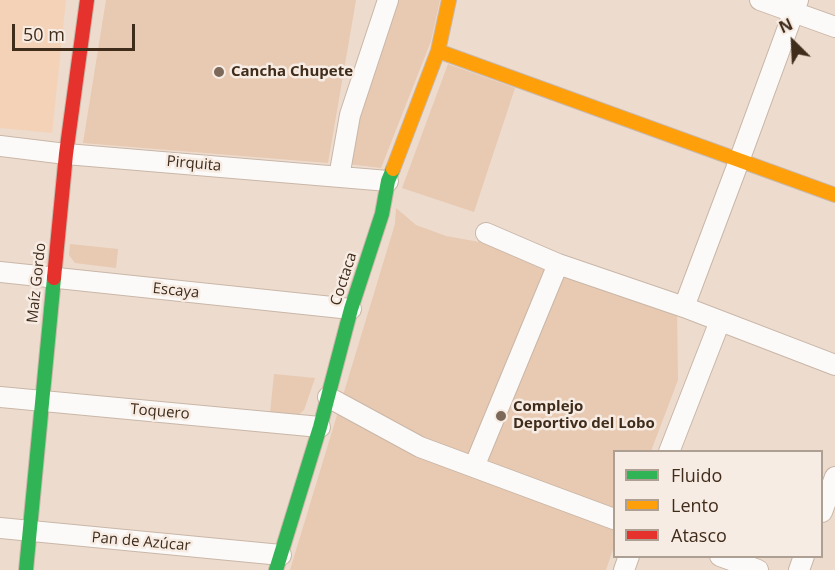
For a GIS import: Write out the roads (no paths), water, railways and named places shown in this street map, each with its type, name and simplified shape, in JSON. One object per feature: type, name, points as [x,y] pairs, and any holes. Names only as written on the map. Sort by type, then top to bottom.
[{"type":"street","name":"Maíz Gordo","points":[[26,570],[66,154],[87,0]]},
{"type":"street","points":[[339,177],[350,115],[388,0]]},
{"type":"street","name":"Coctaca","points":[[279,563],[320,427],[351,309],[382,214],[388,181],[438,51],[449,0]]},
{"type":"street","points":[[760,0],[795,6],[835,27]]},
{"type":"street","points":[[684,307],[740,161],[795,6]]},
{"type":"street","points":[[438,51],[835,195]]},
{"type":"street","name":"Pirquita","points":[[0,146],[66,154],[388,181]]},
{"type":"street","points":[[486,233],[558,264],[684,307],[835,365]]},
{"type":"street","points":[[474,467],[558,264]]},
{"type":"street","name":"Escaya","points":[[0,272],[351,309]]},
{"type":"street","points":[[670,450],[720,321]]},
{"type":"street","name":"Toquero","points":[[0,397],[320,427]]},
{"type":"street","points":[[328,397],[420,447],[613,518]]},
{"type":"street","points":[[823,509],[835,477]]},
{"type":"street","name":"Pan de Azúcar","points":[[0,528],[279,563]]},
{"type":"street","points":[[725,558],[758,570]]},
{"type":"place","name":"Cancha Chupete","points":[[219,72]]},
{"type":"place","name":"Complejo Deportivo del Lobo","points":[[501,416]]}]
